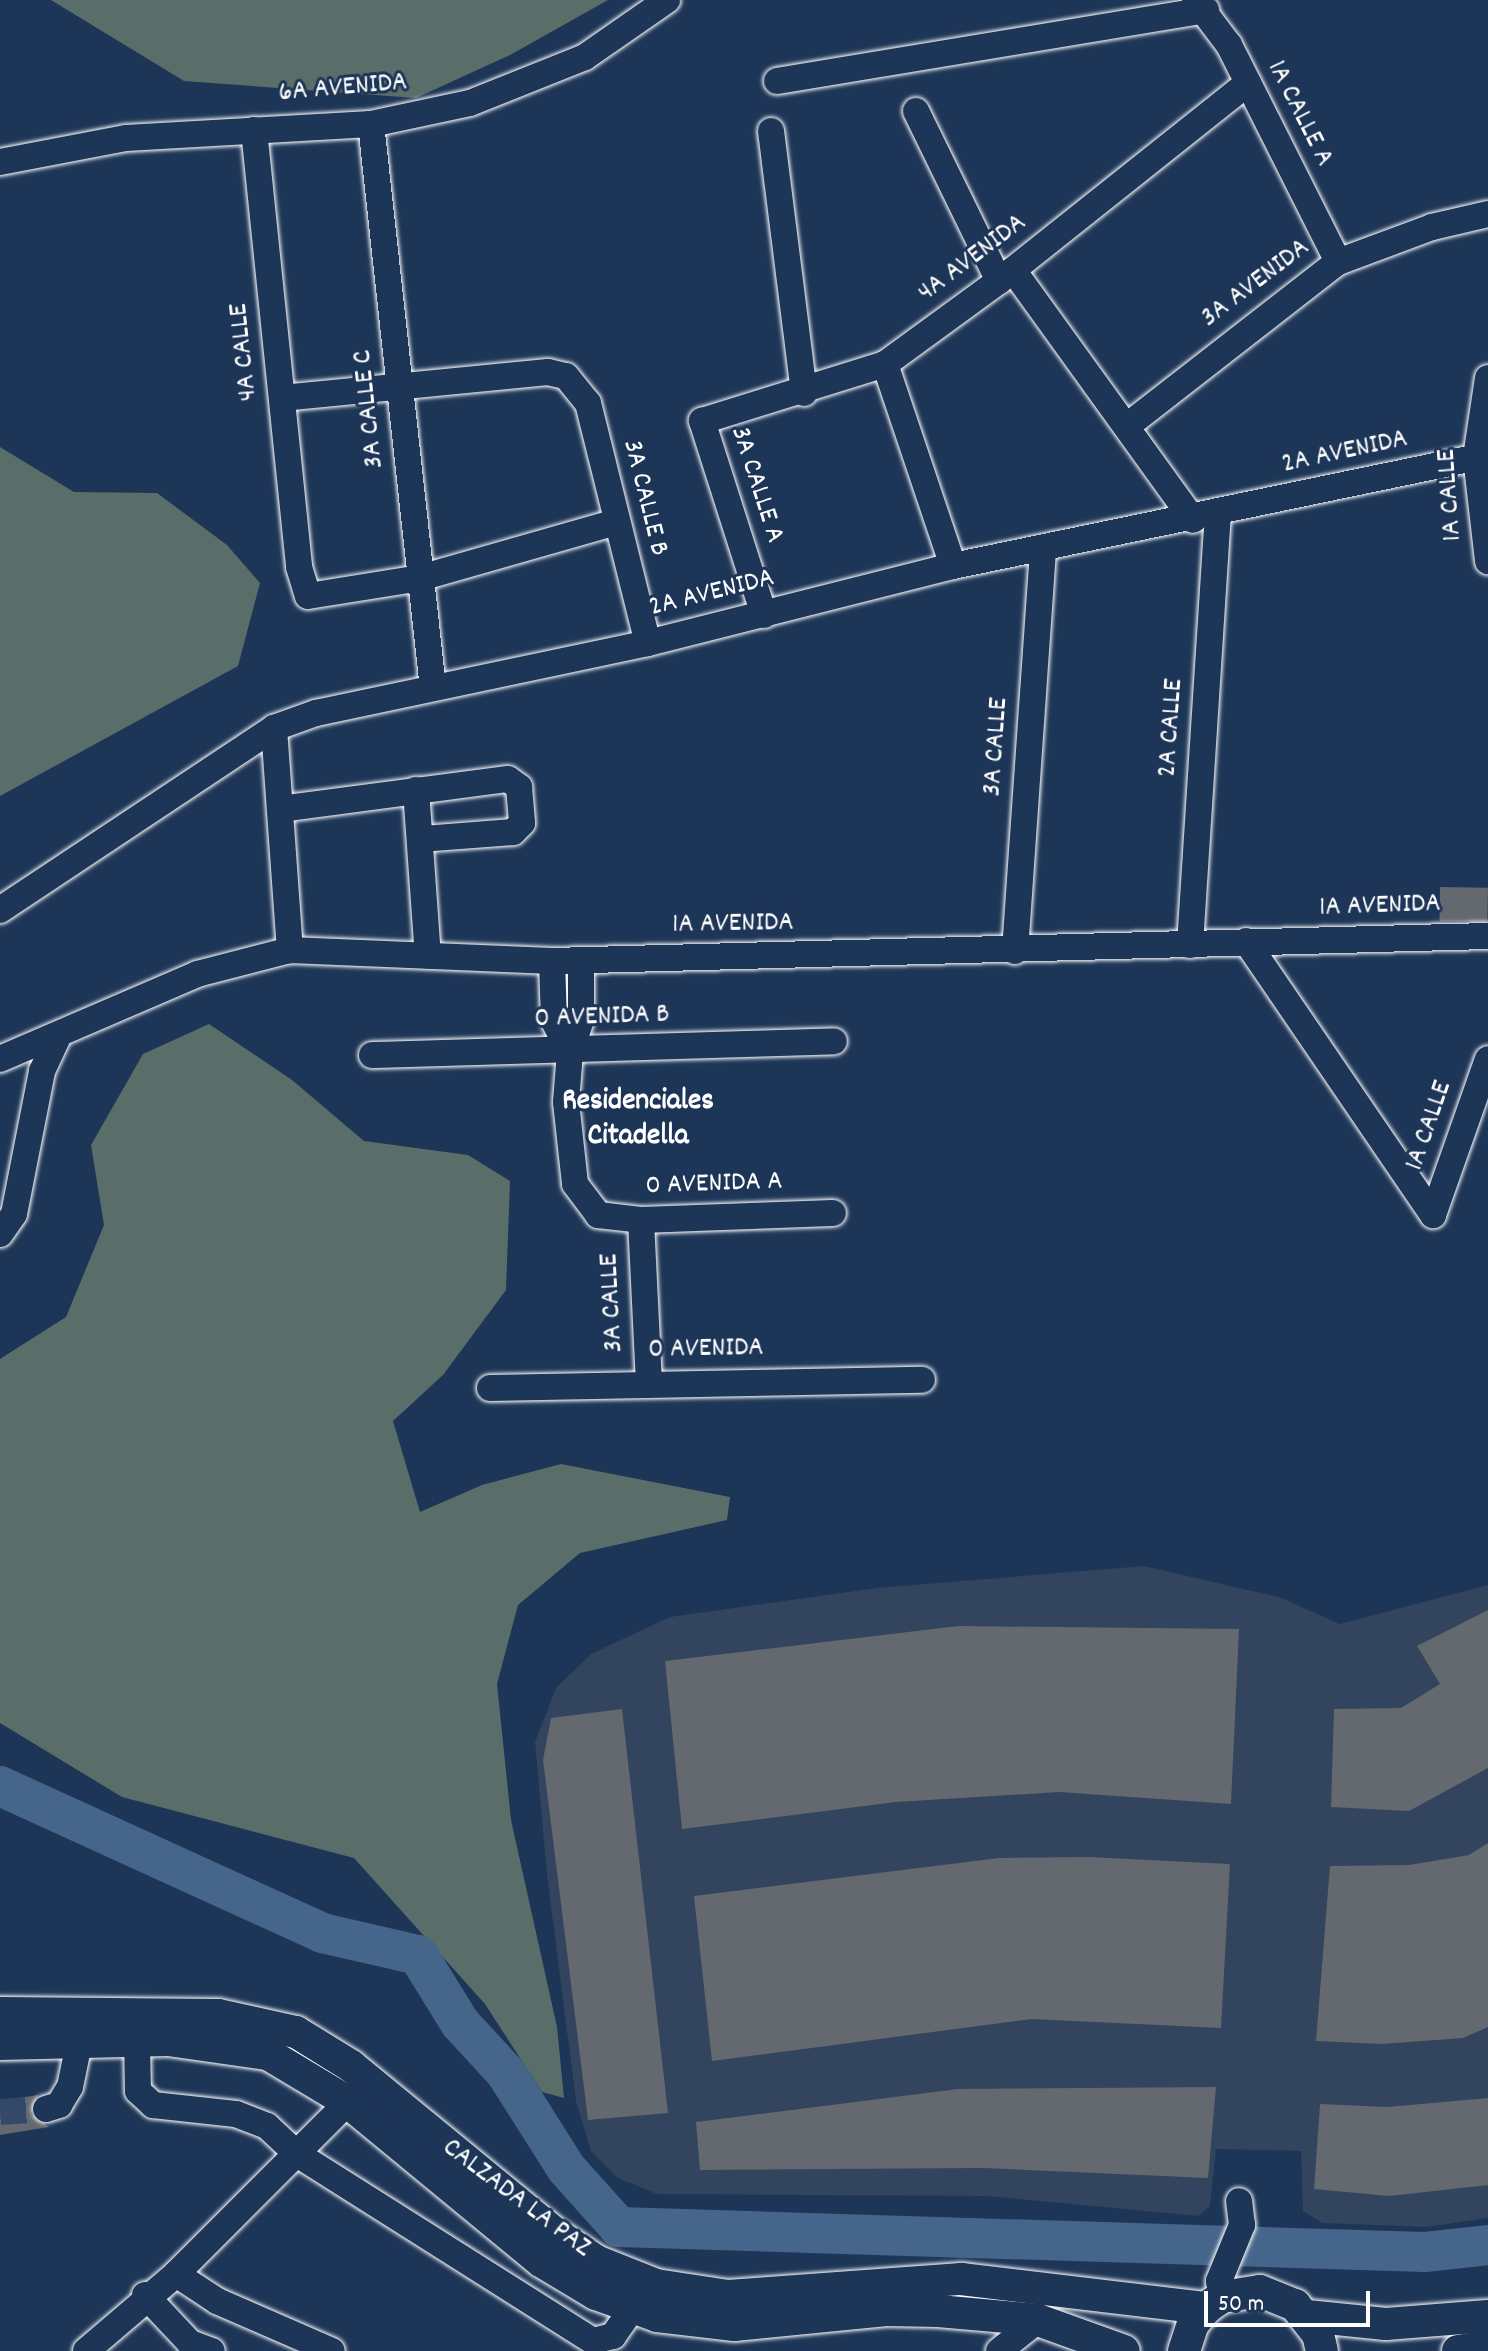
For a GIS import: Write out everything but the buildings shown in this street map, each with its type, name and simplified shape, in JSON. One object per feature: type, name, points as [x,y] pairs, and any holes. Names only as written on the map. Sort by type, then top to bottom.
[{"type":"main road","name":"CALZADA LA PAZ","points":[[0,2013],[218,2015],[296,2032],[351,2066],[563,2239],[596,2261],[656,2285],[728,2296],[961,2279],[1260,2291],[1278,2295],[1307,2316]]},
{"type":"main road","name":"CALZADA LA PAZ","points":[[0,2044],[137,2040],[218,2043],[268,2054],[348,2102],[525,2249],[564,2277],[632,2309],[690,2323],[734,2325],[886,2310],[1038,2320],[1124,2351]]},
{"type":"main road","points":[[1184,2351],[1193,2324],[1217,2291]]},
{"type":"main road","points":[[1322,2351],[1307,2316],[1386,2324],[1488,2316]]},
{"type":"main road","points":[[1458,2351],[1488,2346]]},
{"type":"street","name":"6A AVENIDA","points":[[0,162],[126,138],[371,124],[470,103],[585,57],[667,0]]},
{"type":"street","points":[[777,81],[1201,3]]},
{"type":"street","name":"1A CALLE A","points":[[1201,3],[1248,83],[1338,262]]},
{"type":"street","name":"4A AVENIDA","points":[[702,421],[804,393],[885,364],[1006,276],[1248,83]]},
{"type":"street","points":[[916,111],[1006,276],[1127,426],[1206,517]]},
{"type":"street","name":"3A CALLE C","points":[[371,124],[433,688]]},
{"type":"street","name":"4A CALLE","points":[[254,130],[299,567],[308,596],[318,597],[420,578]]},
{"type":"street","points":[[771,131],[804,393]]},
{"type":"street","name":"3A AVENIDA","points":[[1127,426],[1338,262],[1432,227],[1488,214]]},
{"type":"street","points":[[885,364],[953,566]]},
{"type":"street","name":"3A CALLE B","points":[[398,387],[548,372],[566,376],[588,403],[648,643]]},
{"type":"street","name":"1A CALLE","points":[[1488,378],[1482,456],[1488,561]]},
{"type":"street","points":[[282,398],[398,387]]},
{"type":"street","name":"3A CALLE A","points":[[702,421],[764,615]]},
{"type":"street","name":"2A AVENIDA","points":[[0,910],[274,728],[316,713],[648,643],[953,566],[1206,517],[1482,456]]},
{"type":"street","name":"2A CALLE","points":[[1190,945],[1206,517]]},
{"type":"street","points":[[420,578],[617,522]]},
{"type":"street","name":"3A CALLE","points":[[1015,951],[1043,548]]},
{"type":"street","points":[[274,728],[290,950]]},
{"type":"street","points":[[280,809],[508,779],[519,787],[522,823],[513,832],[423,839]]},
{"type":"street","points":[[416,790],[423,839],[428,956]]},
{"type":"street","name":"1A AVENIDA","points":[[0,1059],[197,974],[290,950],[552,961],[1488,936]]},
{"type":"street","name":"1A CALLE","points":[[1246,941],[1433,1215],[1488,1059]]},
{"type":"street","points":[[570,1052],[581,1020],[581,960]]},
{"type":"street","name":"3A CALLE","points":[[552,961],[554,1021],[570,1052],[566,1102],[575,1184],[598,1215]]},
{"type":"street","points":[[5,1221],[42,1071],[59,1035]]},
{"type":"street","name":"0 AVENIDA B","points":[[372,1055],[570,1052],[834,1041]]},
{"type":"street","name":"0 AVENIDA A","points":[[598,1215],[641,1220],[833,1213]]},
{"type":"street","name":"3A CALLE","points":[[641,1220],[649,1382]]},
{"type":"street","name":"0 AVENIDA","points":[[490,1388],[649,1382],[922,1380]]},
{"type":"street","points":[[137,2040],[138,2091],[153,2105],[236,2114],[267,2126],[297,2154],[593,2341],[613,2336],[632,2309]]},
{"type":"street","points":[[46,2109],[59,2105],[70,2087],[79,2043]]},
{"type":"street","points":[[86,2351],[145,2295],[176,2274],[348,2102]]},
{"type":"street","points":[[1217,2291],[1242,2225],[1239,2201]]},
{"type":"street","points":[[176,2274],[217,2301],[332,2351]]},
{"type":"street","points":[[145,2295],[190,2343],[212,2351]]},
{"type":"street","points":[[999,2351],[1038,2320]]},
{"type":"shaded area","points":[[1144,1566],[1279,1597],[1340,1624],[1488,1585],[1488,2218],[1427,2227],[1322,2223],[1303,2211],[1301,2151],[1216,2149],[1210,2206],[1199,2216],[986,2196],[657,2194],[618,2178],[591,2151],[576,2101],[547,1875],[535,1742],[556,1688],[591,1654],[670,1617],[877,1588]]},
{"type":"green space","points":[[51,0],[608,0],[510,55],[416,98],[184,81]]},
{"type":"green space","points":[[0,447],[74,492],[157,493],[227,545],[260,583],[238,666],[0,796]]},
{"type":"green space","points":[[209,1024],[292,1080],[364,1141],[468,1155],[510,1181],[506,1290],[443,1375],[393,1421],[420,1512],[482,1485],[561,1464],[730,1497],[727,1520],[580,1553],[518,1605],[497,1684],[511,1820],[557,2027],[564,2098],[542,2092],[485,2004],[354,1858],[122,1797],[0,1723],[0,1359],[66,1317],[104,1225],[91,1145],[143,1054]]},
{"type":"waterway","points":[[0,1786],[322,1933],[418,1955],[460,2023],[506,2073],[566,2168],[619,2227],[1425,2252],[1488,2245]]},
{"type":"tunnel","points":[[0,2112],[46,2109]]},
{"type":"district","name":"Residenciales Citadella","points":[[638,1120]]}]
